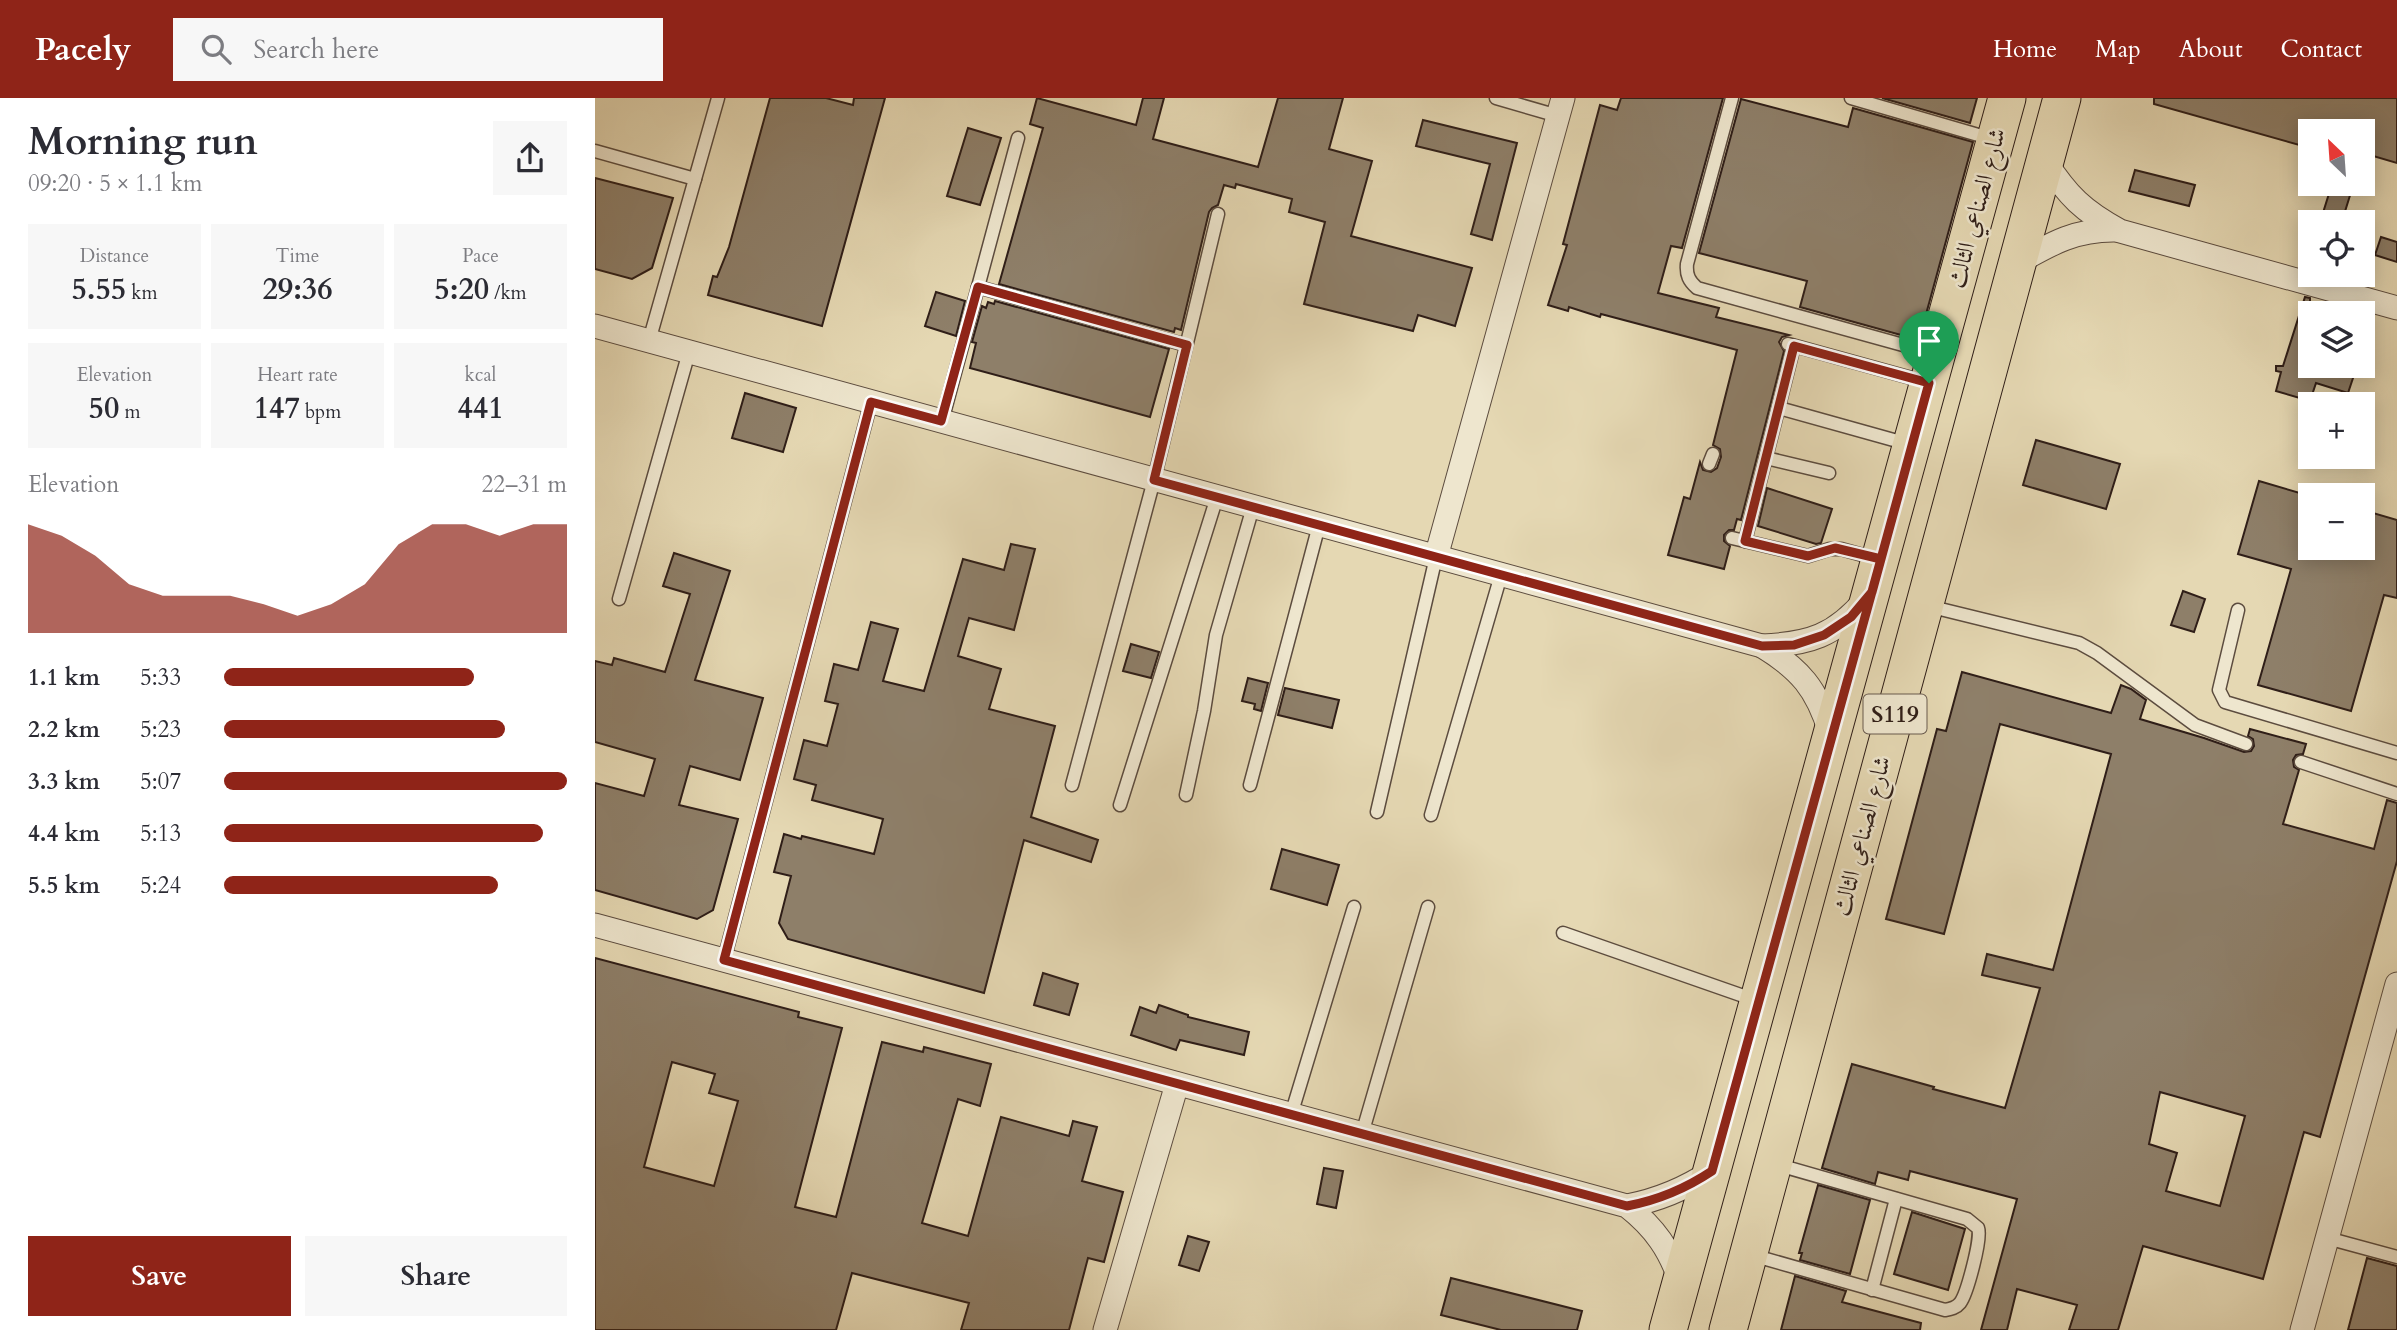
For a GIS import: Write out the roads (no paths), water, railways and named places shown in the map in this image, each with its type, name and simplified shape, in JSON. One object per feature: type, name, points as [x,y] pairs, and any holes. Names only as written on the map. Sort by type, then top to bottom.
[{"type":"main road","name":"شارع الصناعي الثالث","points":[[1668,1330],[2007,98]]},
{"type":"main road","name":"شارع الصناعي الثالث","points":[[1728,1330],[2062,98]]},
{"type":"street","points":[[1436,557],[1561,107]]},
{"type":"street","points":[[2045,161],[2077,204],[2120,231],[2397,308]]},
{"type":"street","points":[[2017,263],[2057,240],[2077,233],[2120,231]]},
{"type":"street","points":[[595,326],[1762,646],[1794,645],[1824,635],[1851,617],[1876,576]]},
{"type":"street","points":[[1762,646],[1787,662],[1808,682],[1823,708],[1832,737]]},
{"type":"street","points":[[595,925],[1627,1206],[1646,1221],[1662,1240],[1674,1261],[1681,1283]]},
{"type":"street","points":[[2302,1330],[2397,984]]},
{"type":"street","points":[[1105,1330],[1177,1084]]},
{"type":"street","points":[[1627,1206],[1672,1194],[1712,1171]]},
{"type":"lane","points":[[649,341],[717,98]]},
{"type":"lane","points":[[1496,98],[1561,107]]},
{"type":"lane","points":[[1732,98],[1687,264],[1688,278],[1692,284],[1697,288],[1933,369]]},
{"type":"lane","points":[[1851,98],[1996,140]]},
{"type":"lane","points":[[941,421],[1018,138]]},
{"type":"lane","points":[[595,151],[695,179]]},
{"type":"lane","points":[[1072,785],[1154,480],[1218,214]]},
{"type":"lane","points":[[978,287],[1187,345]]},
{"type":"lane","points":[[1745,541],[1779,408],[1791,345],[1933,369]]},
{"type":"lane","points":[[619,599],[689,352]]},
{"type":"lane","points":[[724,960],[871,402]]},
{"type":"lane","points":[[1779,408],[1912,445]]},
{"type":"lane","points":[[1766,458],[1829,473]]},
{"type":"lane","points":[[1120,804],[1217,497]]},
{"type":"lane","points":[[1187,795],[1216,635],[1253,507]]},
{"type":"lane","points":[[1250,785],[1319,525]]},
{"type":"lane","points":[[1732,538],[1808,556],[1835,548],[1876,576]]},
{"type":"lane","points":[[1377,812],[1436,557]]},
{"type":"lane","points":[[1431,815],[1501,575]]},
{"type":"lane","points":[[1924,605],[2079,643],[2097,653],[2181,716],[2211,732],[2246,744]]},
{"type":"lane","points":[[2238,610],[2219,690],[2225,702],[2397,753]]},
{"type":"lane","points":[[2301,762],[2397,794]]},
{"type":"lane","points":[[1291,1115],[1354,907]]},
{"type":"lane","points":[[1362,1134],[1428,907]]},
{"type":"lane","points":[[1563,933],[1759,1002]]},
{"type":"lane","points":[[1748,1254],[1938,1309],[1952,1309],[1962,1300],[1980,1241],[1978,1228],[1967,1219],[1773,1164]]},
{"type":"lane","points":[[1872,1290],[1896,1199]]},
{"type":"lane","points":[[2327,1238],[2397,1257]]}]
